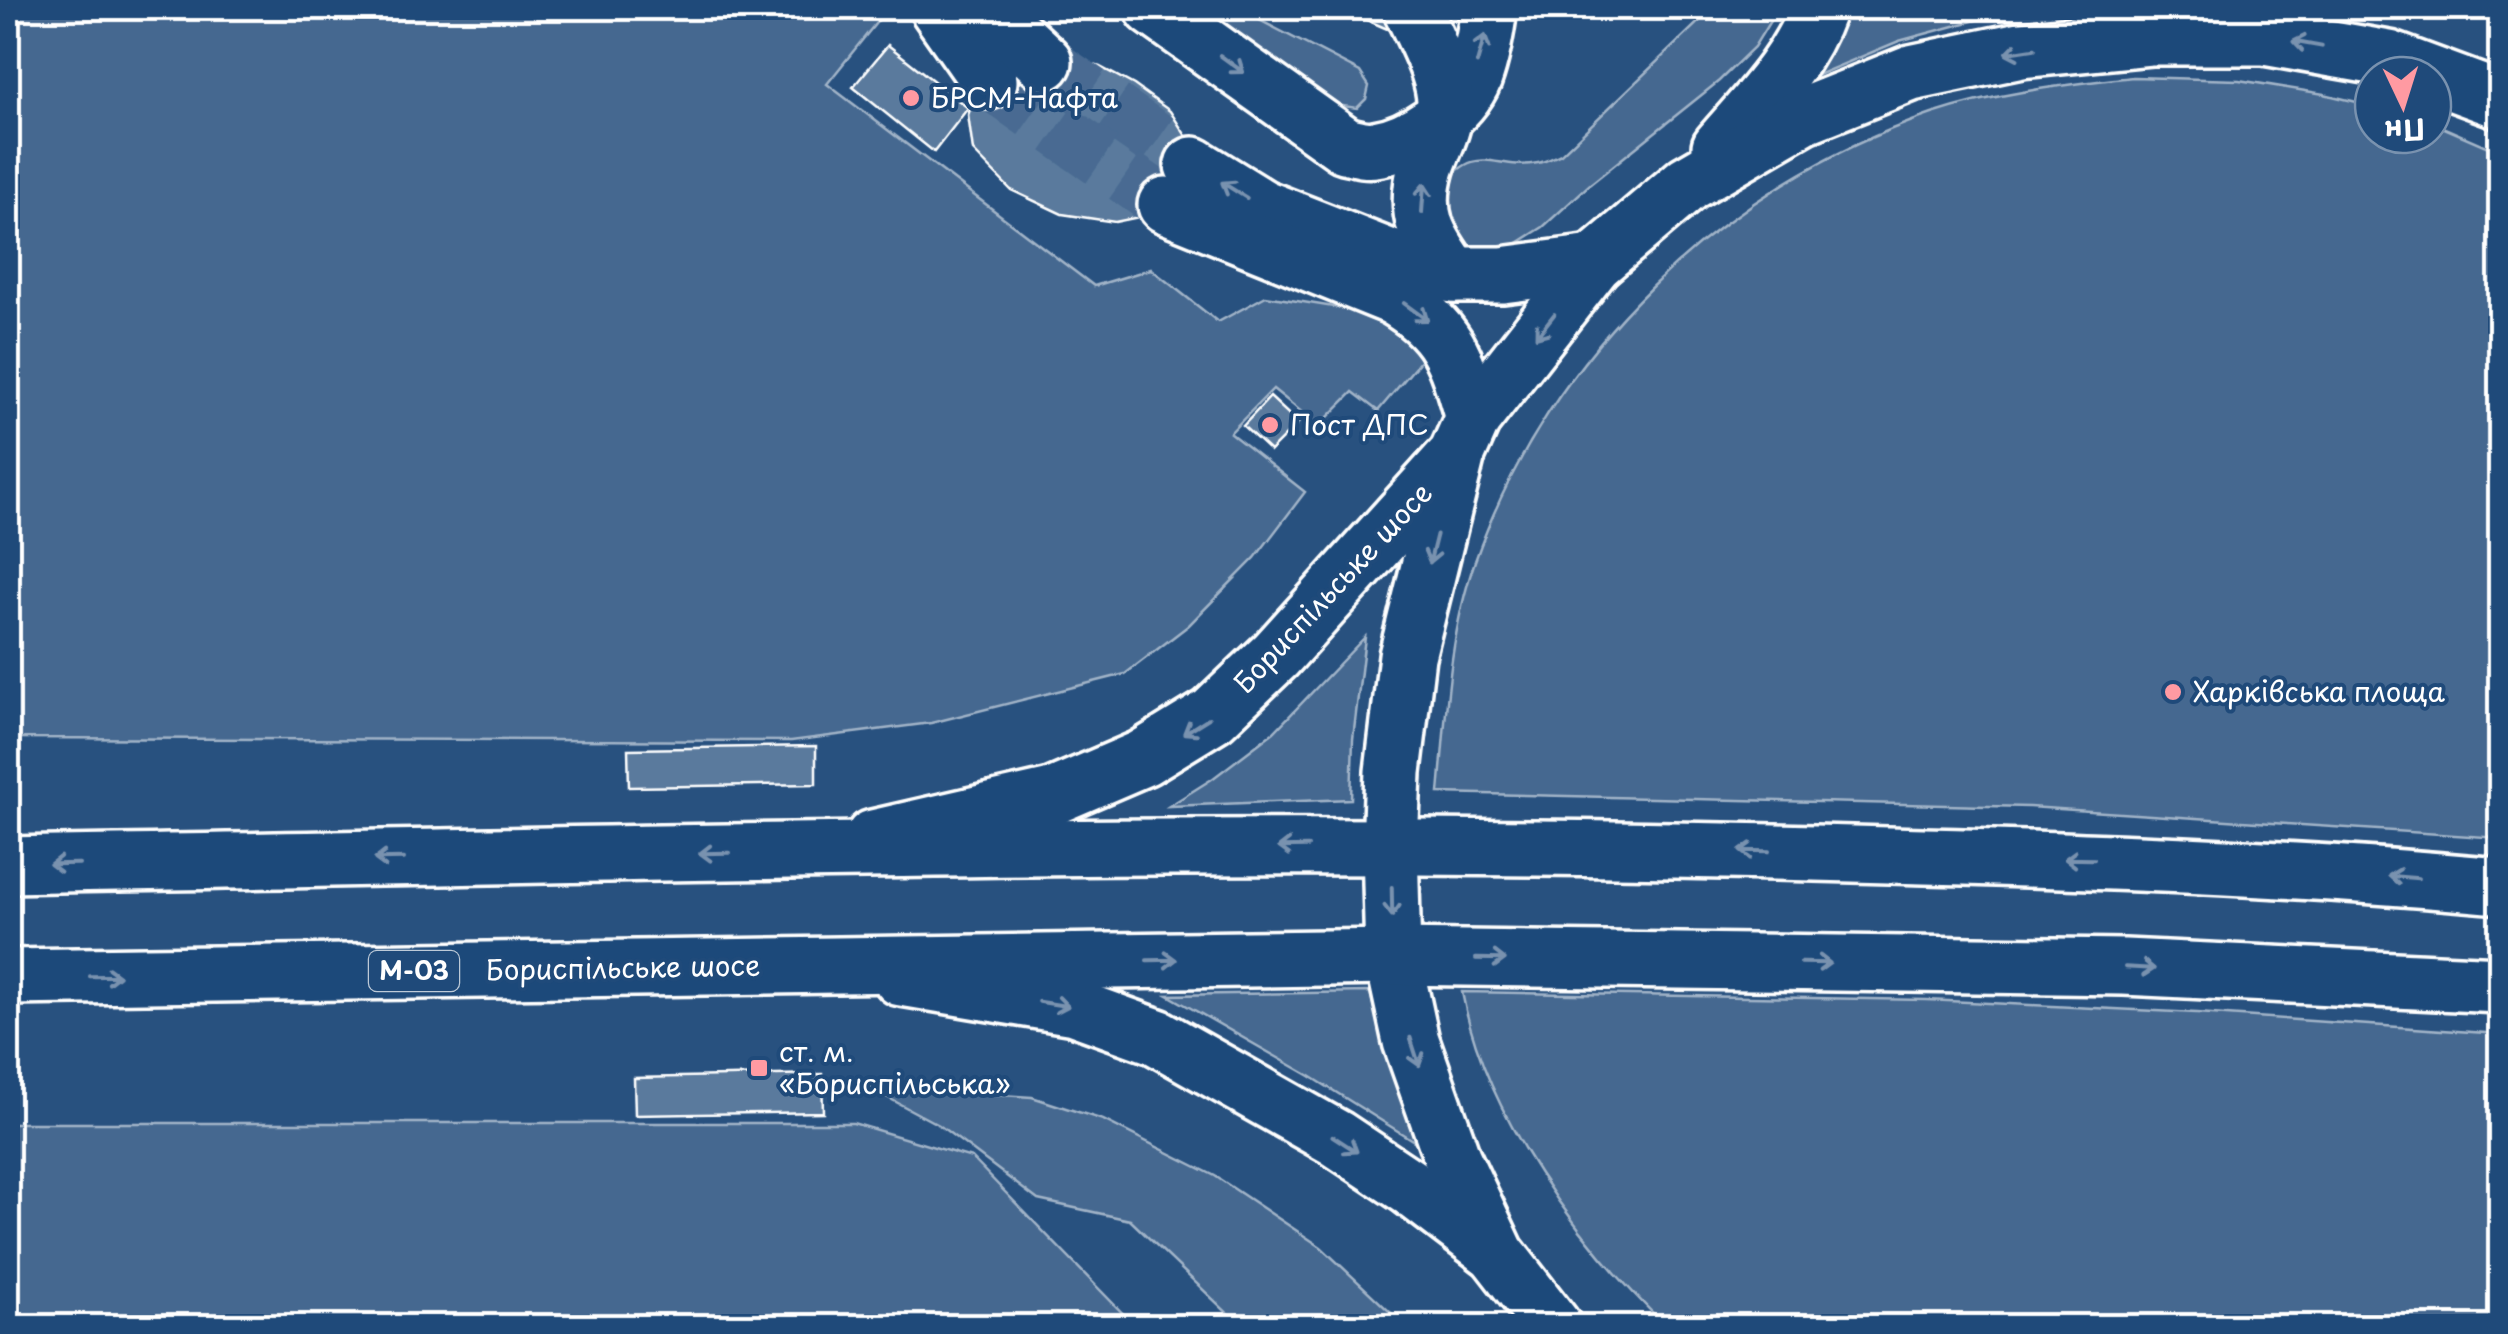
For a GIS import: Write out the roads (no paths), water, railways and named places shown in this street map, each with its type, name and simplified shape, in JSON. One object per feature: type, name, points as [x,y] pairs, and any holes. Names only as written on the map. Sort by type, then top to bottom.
[{"type":"main road","points":[[938,8],[988,82]]},
{"type":"main road","points":[[986,8],[1044,62]]},
{"type":"main road","points":[[1153,8],[1345,145],[1371,150],[1398,144],[1445,115]]},
{"type":"main road","points":[[1411,8],[1438,68],[1445,115]]},
{"type":"main road","points":[[1454,274],[1432,244],[1422,221],[1426,170],[1445,115],[1472,81],[1489,8]]},
{"type":"main road","points":[[1465,436],[1594,263],[1688,183],[1777,82],[1811,29],[1818,8]]},
{"type":"main road","points":[[2068,8],[2152,37]]},
{"type":"main road","points":[[1688,183],[1803,116],[1912,73],[2021,50],[2152,37],[2264,37],[2390,59],[2500,99]]},
{"type":"main road","points":[[1514,1326],[1497,1254],[1453,1160],[1411,1041],[1393,958],[1392,772],[1407,656],[1465,436],[1461,377],[1446,344],[1426,316],[1180,185],[1261,207],[1419,270],[1502,275],[1594,263]]},
{"type":"main road","name":"Бориспільське шосе","points":[[812,852],[1052,797],[1143,758],[1213,715],[1276,655],[1465,436]]},
{"type":"main road","points":[[1390,846],[2135,860],[2347,872],[2500,886]]},
{"type":"main road","name":"Бориспільське шосе","points":[[8,866],[1390,846]]},
{"type":"main road","points":[[1393,958],[2124,968],[2500,986]]},
{"type":"main road","name":"Бориспільське шосе","points":[[8,977],[1393,958]]},
{"type":"main road","name":"Бориспільське шосе","points":[[820,965],[1074,1007],[1156,1036],[1336,1138],[1411,1188],[1497,1254]]},
{"type":"main road","points":[[1497,1254],[1554,1326]]},
{"type":"tunnel","points":[[1044,62],[1193,165]]},
{"type":"tunnel","points":[[989,81],[1166,205]]},
{"type":"place","name":"БРСМ-Нафта","points":[[911,98]]},
{"type":"place","name":"Пост ДПС","points":[[1270,425]]},
{"type":"place","name":"Харківська площа","points":[[2173,692]]},
{"type":"place","name":"ст. м. «Бориспільська»","points":[[759,1068]]}]
